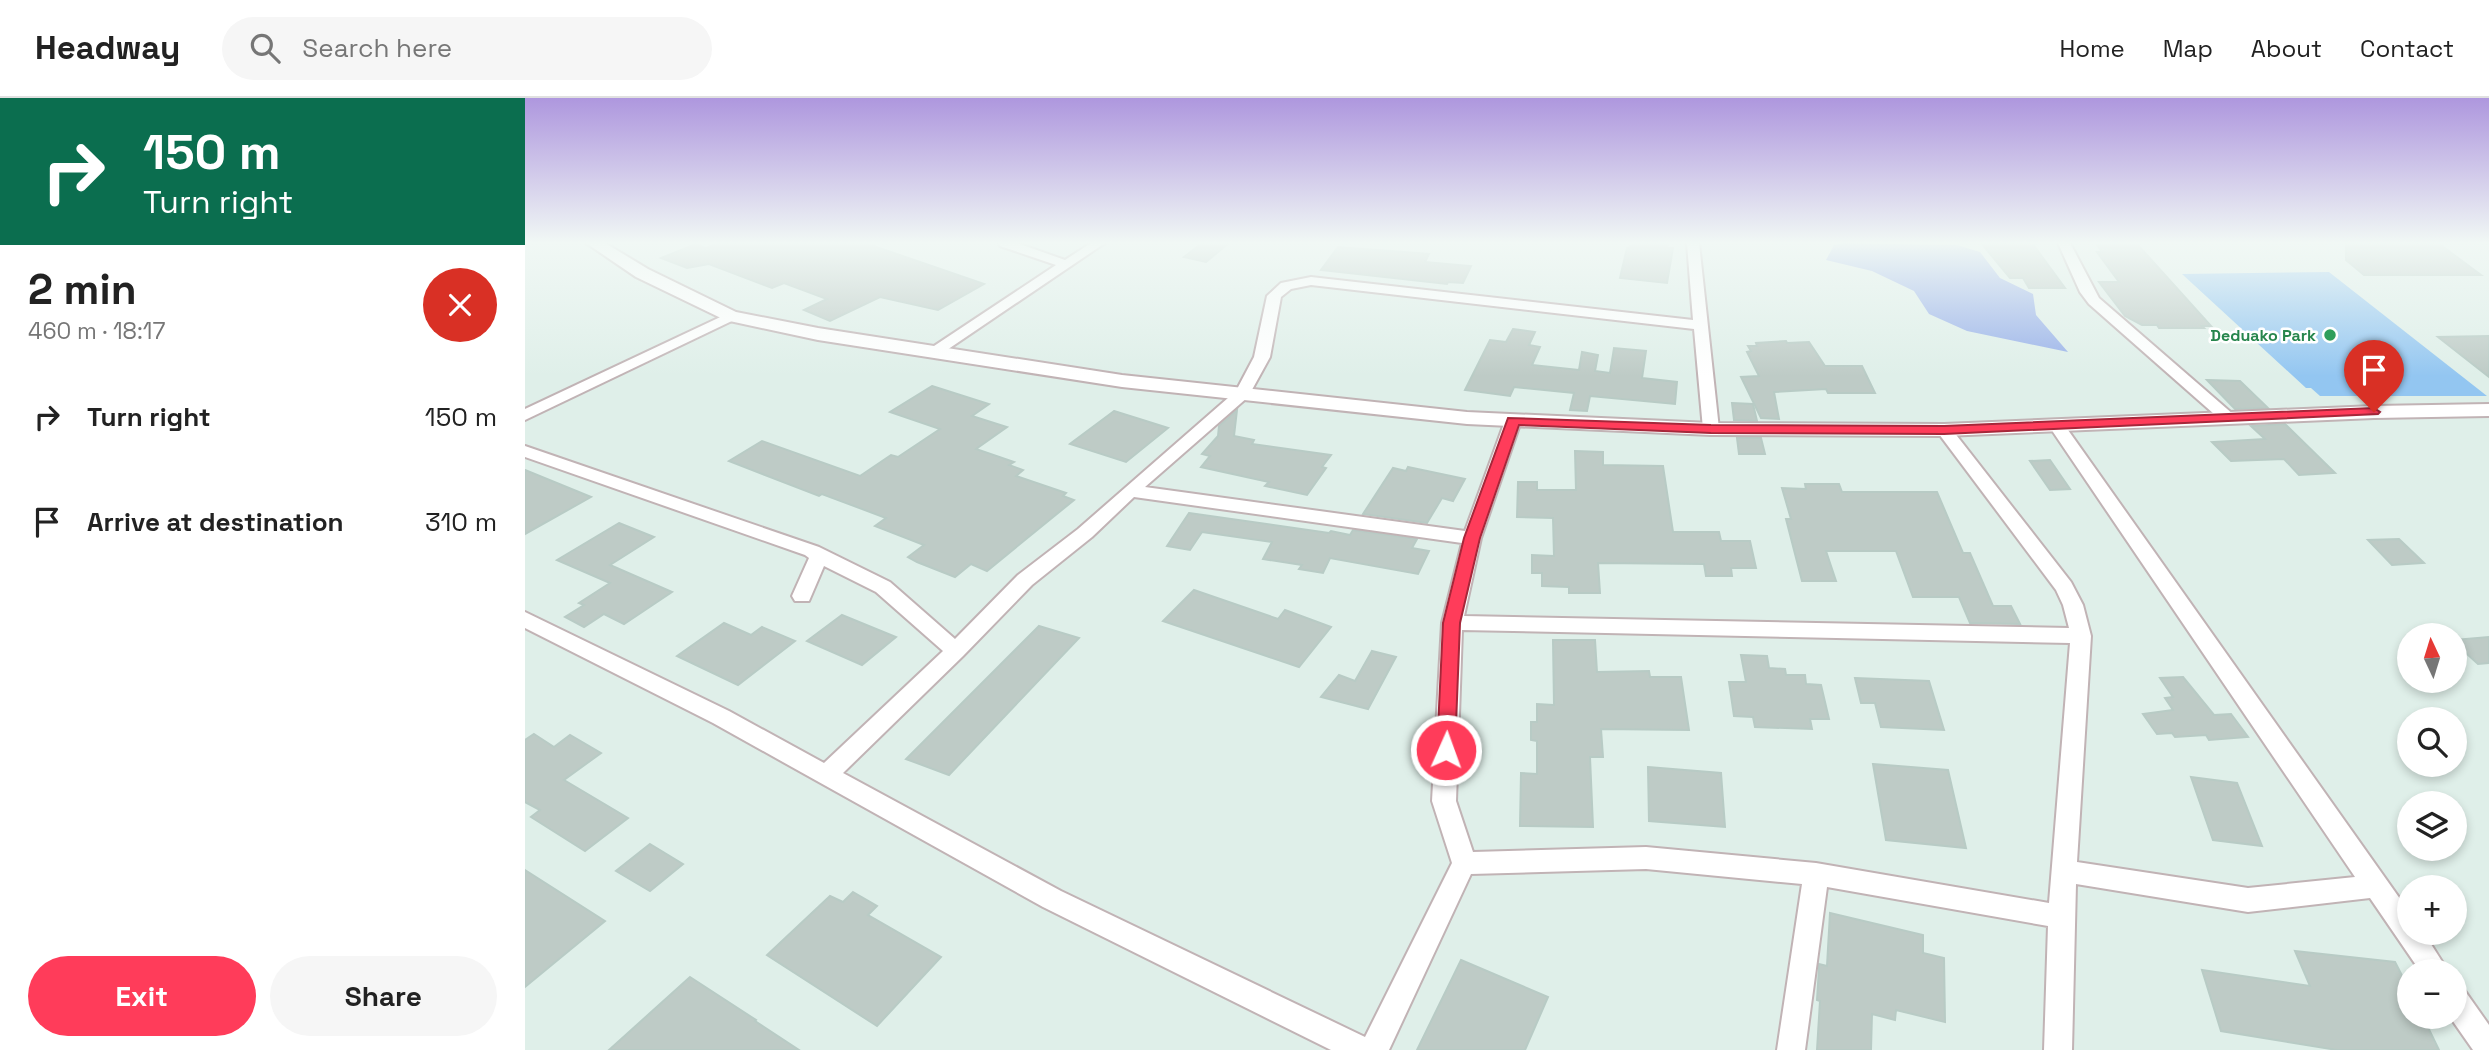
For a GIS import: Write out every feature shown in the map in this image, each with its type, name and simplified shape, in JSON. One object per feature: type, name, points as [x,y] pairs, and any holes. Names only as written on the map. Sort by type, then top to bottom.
[{"type":"street","points":[[673,287],[731,316],[933,353],[1122,381],[1513,421],[1711,429],[1944,430],[2489,410]]},
{"type":"street","points":[[933,353],[1030,287]]},
{"type":"street","points":[[826,775],[956,651],[1024,580],[1085,533],[1242,394],[1262,358],[1274,296],[1282,287]]},
{"type":"street","points":[[1368,287],[1701,325]]},
{"type":"street","points":[[1697,287],[1711,429]]},
{"type":"street","points":[[2086,287],[2094,302],[2228,418]]},
{"type":"street","points":[[525,415],[731,316]]},
{"type":"street","points":[[1374,1050],[1464,863],[1444,801],[1452,623],[1472,538],[1513,421]]},
{"type":"street","points":[[2057,426],[2427,959]]},
{"type":"street","points":[[1944,430],[2064,587],[2073,605],[2081,636],[2061,918],[2058,1050]]},
{"type":"street","points":[[525,450],[812,551],[883,587],[956,651]]},
{"type":"street","points":[[1131,491],[1472,538]]},
{"type":"street","points":[[803,596],[819,556]]},
{"type":"street","points":[[525,619],[721,717],[1052,899],[1361,1050]]},
{"type":"street","points":[[1452,623],[2081,636]]},
{"type":"street","points":[[1464,863],[1647,858],[1816,874],[2061,918]]},
{"type":"street","points":[[2064,871],[2248,900],[2377,886]]},
{"type":"street","points":[[1791,1050],[1816,874]]},
{"type":"street","points":[[2467,1017],[2489,1049]]},
{"type":"shaded area","points":[[1906,287],[2019,287],[2033,294],[2036,315],[2068,352],[1967,331],[1929,314],[1914,291]]},
{"type":"shaded area","name":"Deduako Park","points":[[2197,287],[2349,287],[2487,396],[2320,396],[2311,388],[2306,388]]},
{"type":"building","points":[[796,287],[978,287],[938,310],[880,297],[830,321],[804,310],[827,299]]},
{"type":"building","points":[[2103,287],[2176,287],[2211,326],[2159,328],[2157,325],[2142,325],[2125,316]]},
{"type":"building","points":[[1513,329],[1535,332],[1529,345],[1540,347],[1532,365],[1579,370],[1582,352],[1598,355],[1595,371],[1610,373],[1614,348],[1646,351],[1642,378],[1677,382],[1675,404],[1590,396],[1587,411],[1570,410],[1574,393],[1514,387],[1510,396],[1465,390],[1490,340],[1506,342]]},
{"type":"building","points":[[2489,336],[2489,377],[2438,337]]},
{"type":"building","points":[[1786,341],[1809,342],[1825,366],[1862,366],[1875,393],[1828,393],[1826,389],[1774,392],[1779,419],[1761,418],[1741,377],[1759,376],[1747,352],[1751,351],[1748,346]]},
{"type":"building","points":[[2207,380],[2240,381],[2268,408],[2235,409]]},
{"type":"building","points":[[932,386],[989,404],[972,416],[1007,427],[976,449],[1014,462],[1009,465],[1023,470],[1016,476],[1066,493],[1063,496],[1074,500],[987,571],[971,564],[955,577],[917,562],[908,557],[924,545],[875,526],[886,518],[822,494],[819,496],[729,461],[762,441],[860,476],[891,455],[898,457],[940,429],[890,412]]},
{"type":"building","points":[[1732,403],[1753,404],[1757,421],[1734,420]]},
{"type":"building","points":[[1237,410],[1234,436],[1254,440],[1252,444],[1331,455],[1322,467],[1326,468],[1307,495],[1265,486],[1269,482],[1201,467],[1210,456],[1202,454],[1218,436],[1219,426]]},
{"type":"building","points":[[1114,411],[1168,428],[1126,462],[1070,444]]},
{"type":"building","points":[[2285,424],[2335,473],[2299,475],[2284,459],[2231,461],[2212,442],[2265,439],[2251,426]]},
{"type":"building","points":[[1737,438],[1761,438],[1765,454],[1739,454]]},
{"type":"building","points":[[1575,451],[1603,452],[1603,465],[1663,466],[1673,532],[1719,532],[1721,541],[1750,541],[1756,568],[1731,568],[1732,576],[1706,576],[1704,564],[1598,563],[1600,593],[1569,593],[1569,587],[1542,586],[1542,573],[1532,573],[1532,555],[1554,556],[1553,518],[1517,517],[1518,482],[1537,482],[1537,490],[1576,490]]},
{"type":"building","points":[[2050,460],[2070,489],[2050,490],[2030,461]]},
{"type":"building","points":[[1408,467],[1465,479],[1453,501],[1442,498],[1427,523],[1363,514],[1393,468],[1406,471]]},
{"type":"building","points":[[525,470],[591,497],[525,534]]},
{"type":"building","points":[[1805,484],[1839,484],[1842,492],[1937,492],[1963,553],[1970,553],[1993,606],[2011,606],[2020,624],[1970,623],[1959,597],[1913,597],[1896,551],[1826,551],[1836,581],[1802,581],[1786,519],[1791,519],[1782,488],[1806,489]]},
{"type":"building","points":[[1189,513],[1329,533],[1331,531],[1350,535],[1353,530],[1417,539],[1412,548],[1429,551],[1418,574],[1330,558],[1323,573],[1299,569],[1302,565],[1263,559],[1272,542],[1202,532],[1190,550],[1167,546]]},
{"type":"building","points":[[619,523],[654,537],[610,565],[672,592],[624,624],[604,614],[584,627],[565,617],[584,605],[579,603],[610,583],[557,560]]},
{"type":"building","points":[[2399,539],[2424,563],[2392,565],[2368,540]]},
{"type":"building","points":[[1194,590],[1278,619],[1285,610],[1331,627],[1299,667],[1163,621]]},
{"type":"building","points":[[842,615],[896,637],[862,665],[807,641]]},
{"type":"building","points":[[724,623],[751,635],[762,627],[795,641],[738,685],[677,656]]},
{"type":"building","points":[[1039,626],[1079,638],[949,775],[906,759]]},
{"type":"building","points":[[2489,637],[2489,663],[2478,664],[2467,654],[2467,639]]},
{"type":"building","points":[[1553,640],[1595,640],[1597,672],[1649,671],[1650,677],[1681,677],[1689,730],[1601,729],[1603,757],[1590,757],[1593,827],[1520,826],[1521,773],[1537,774],[1537,741],[1531,740],[1531,722],[1537,722],[1537,704],[1554,705]]},
{"type":"building","points":[[1372,651],[1396,657],[1368,709],[1321,697],[1339,675],[1355,681]]},
{"type":"building","points":[[1741,655],[1767,656],[1769,668],[1785,669],[1786,675],[1805,675],[1806,684],[1821,685],[1829,719],[1810,719],[1812,729],[1755,727],[1753,717],[1734,716],[1729,682],[1746,682]]},
{"type":"building","points":[[2183,677],[2214,715],[2231,714],[2248,737],[2209,740],[2206,735],[2175,737],[2172,733],[2157,734],[2143,714],[2173,710],[2165,698],[2173,697],[2160,678]]},
{"type":"building","points":[[1855,678],[1929,681],[1944,730],[1881,727],[1875,703],[1861,703]]},
{"type":"building","points":[[534,734],[554,747],[570,735],[601,753],[564,780],[628,818],[585,851],[531,817],[540,810],[525,802],[525,740]]},
{"type":"building","points":[[1873,764],[1948,770],[1966,848],[1886,840]]},
{"type":"building","points":[[1648,767],[1721,773],[1725,827],[1649,821]]},
{"type":"building","points":[[2191,777],[2237,783],[2262,846],[2213,840]]},
{"type":"building","points":[[650,844],[683,864],[650,891],[616,871]]},
{"type":"building","points":[[525,870],[605,921],[525,987]]},
{"type":"building","points":[[853,892],[877,906],[868,915],[941,957],[877,1026],[767,955],[830,896],[843,902]]},
{"type":"building","points":[[1830,913],[1923,935],[1923,953],[1944,958],[1945,1022],[1896,1010],[1895,1020],[1872,1014],[1871,1050],[1817,1050],[1819,964],[1827,966]]},
{"type":"building","points":[[2295,951],[2395,962],[2397,1029],[2429,1029],[2439,1050],[2337,1050],[2221,1031],[2202,970],[2310,986]]},
{"type":"building","points":[[1461,960],[1548,997],[1525,1050],[1417,1050]]},
{"type":"building","points":[[690,977],[756,1020],[799,1050],[609,1050]]},
{"type":"place","name":"Deduako Park","points":[[2330,335]]},
{"type":"route","points":[[1446,750],[1452,623],[1472,538],[1513,421],[1711,429],[1944,430],[2374,412]]}]
